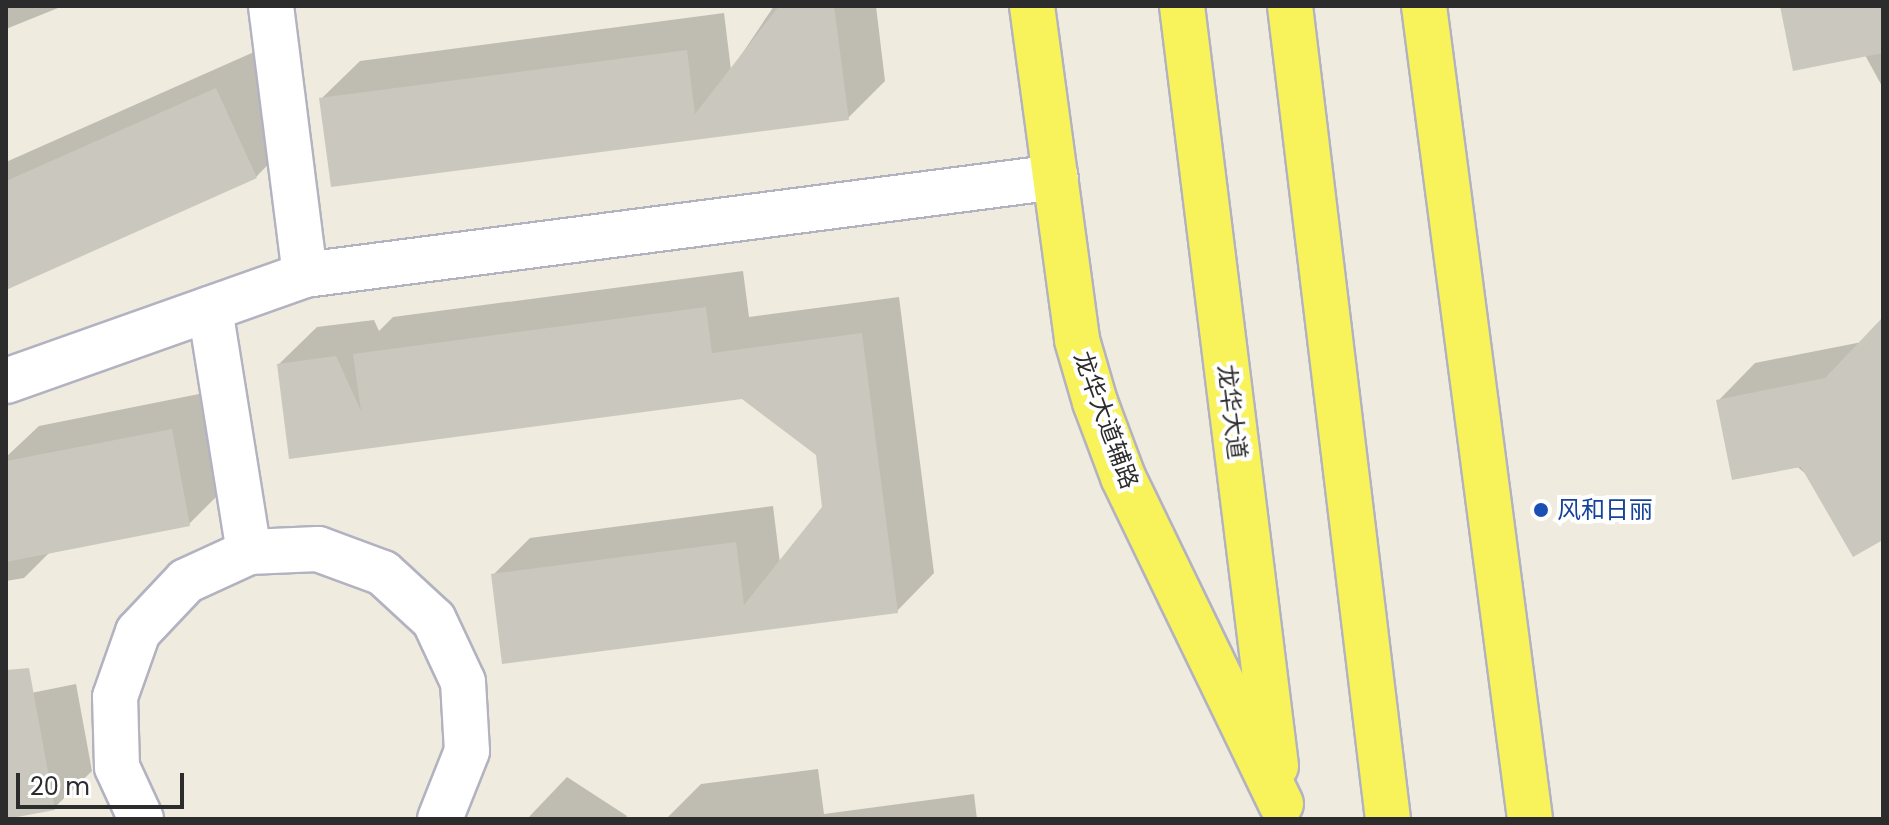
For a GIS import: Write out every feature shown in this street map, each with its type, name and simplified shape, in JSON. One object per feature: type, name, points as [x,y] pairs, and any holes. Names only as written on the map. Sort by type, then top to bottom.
[{"type":"main road","name":"龙华大道辅路","points":[[1032,6],[1077,340],[1095,402],[1123,477],[1282,811]]},
{"type":"main road","name":"龙华大道","points":[[1182,6],[1282,811]]},
{"type":"main road","points":[[1290,6],[1388,819]]},
{"type":"main road","points":[[1424,6],[1530,819]]},
{"type":"street","points":[[271,6],[305,275]]},
{"type":"street","points":[[6,381],[305,275],[1056,177]]},
{"type":"street","points":[[210,309],[249,552]]},
{"type":"street","points":[[141,819],[117,767],[115,697],[138,632],[186,581],[249,552],[318,549],[383,573],[434,620],[463,682],[467,751],[440,819]]},
{"type":"building","points":[[779,6],[834,6],[849,120],[331,187],[319,98],[687,50],[695,114]]},
{"type":"building","points":[[1780,6],[1883,6],[1883,53],[1793,71]]},
{"type":"building","points":[[216,88],[257,178],[6,290],[6,181]]},
{"type":"building","points":[[706,307],[712,353],[862,333],[898,613],[502,664],[491,574],[736,542],[744,605],[822,507],[816,455],[742,399],[289,459],[277,364],[336,356],[361,411],[353,354]]},
{"type":"building","points":[[1883,317],[1883,540],[1853,557],[1801,467],[1732,480],[1716,400],[1825,378]]},
{"type":"building","points":[[172,429],[190,526],[6,562],[6,461]]},
{"type":"building","points":[[29,668],[55,810],[6,819],[6,670]]},
{"type":"place","name":"风和日丽","points":[[1541,510]]}]
